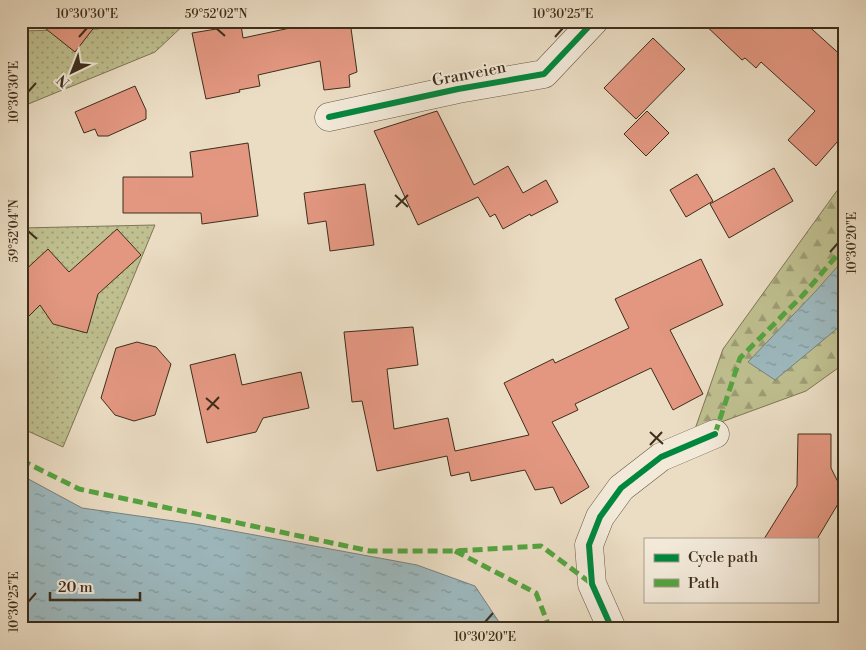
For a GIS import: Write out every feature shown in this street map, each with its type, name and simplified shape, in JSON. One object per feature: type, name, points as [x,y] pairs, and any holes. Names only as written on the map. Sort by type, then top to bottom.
[{"type":"street","name":"Granveien","points":[[328,118],[458,89],[544,74],[594,21]]},
{"type":"street","points":[[612,629],[592,584],[589,544],[600,517],[621,488],[661,457],[715,434]]},
{"type":"green space","points":[[114,21],[188,21],[155,52],[21,107],[21,31],[98,29]]},
{"type":"green space","points":[[845,182],[845,363],[806,391],[694,432],[723,349]]},
{"type":"green space","points":[[155,225],[63,447],[21,428],[21,228]]},
{"type":"water","points":[[845,258],[845,322],[775,380],[748,362],[815,292]]},
{"type":"water","points":[[21,475],[82,508],[195,524],[417,565],[475,586],[503,628],[21,629]]},
{"type":"building","points":[[36,21],[99,21],[75,52]]},
{"type":"building","points":[[288,21],[350,21],[357,72],[349,75],[350,87],[324,90],[320,61],[258,75],[260,86],[206,99],[192,33],[241,25],[243,38],[290,28]]},
{"type":"building","points":[[701,21],[803,21],[845,59],[845,133],[816,166],[788,140],[815,111],[761,62],[756,68],[745,58],[742,60]]},
{"type":"building","points":[[653,38],[685,69],[636,119],[604,88]]},
{"type":"building","points":[[135,86],[146,110],[146,119],[108,136],[98,136],[95,129],[84,133],[75,112]]},
{"type":"building","points":[[437,111],[474,185],[508,166],[523,193],[546,180],[558,202],[531,216],[530,214],[503,229],[495,214],[490,217],[478,197],[418,225],[374,131]]},
{"type":"building","points":[[647,111],[669,133],[646,156],[624,134]]},
{"type":"building","points":[[248,143],[258,216],[202,224],[201,213],[123,213],[123,177],[193,177],[190,152]]},
{"type":"building","points":[[774,168],[793,201],[729,238],[710,204]]},
{"type":"building","points":[[697,174],[713,201],[686,217],[670,190]]},
{"type":"building","points":[[365,184],[374,245],[330,251],[326,221],[308,224],[304,193]]},
{"type":"building","points":[[117,229],[141,255],[98,294],[87,333],[53,324],[40,305],[21,324],[21,274],[48,249],[69,272]]},
{"type":"building","points":[[701,259],[723,305],[670,330],[703,394],[673,410],[651,368],[575,404],[578,410],[552,422],[589,487],[561,504],[553,487],[535,490],[525,470],[471,481],[469,472],[451,476],[447,456],[377,471],[362,401],[352,402],[344,332],[413,327],[418,365],[387,369],[394,429],[448,418],[455,451],[529,435],[504,383],[553,359],[555,363],[629,328],[615,299]]},
{"type":"building","points":[[137,342],[156,347],[171,364],[155,415],[134,421],[115,415],[101,398],[116,348]]},
{"type":"building","points":[[235,354],[242,385],[301,372],[309,408],[263,418],[256,432],[207,443],[190,365]]},
{"type":"building","points":[[798,434],[831,434],[831,468],[844,494],[818,538],[765,538],[797,486]]},
{"type":"marked path","points":[[715,434],[740,358],[803,295],[845,246]]},
{"type":"marked path","points":[[21,460],[79,489],[370,551],[455,551],[541,546],[592,584]]},
{"type":"marked path","points":[[455,551],[536,593],[550,629]]},
{"type":"cycle path","points":[[329,117],[458,89],[544,74],[594,21]]},
{"type":"cycle path","points":[[612,629],[592,584],[589,545],[600,517],[621,488],[661,457],[715,434]]}]
